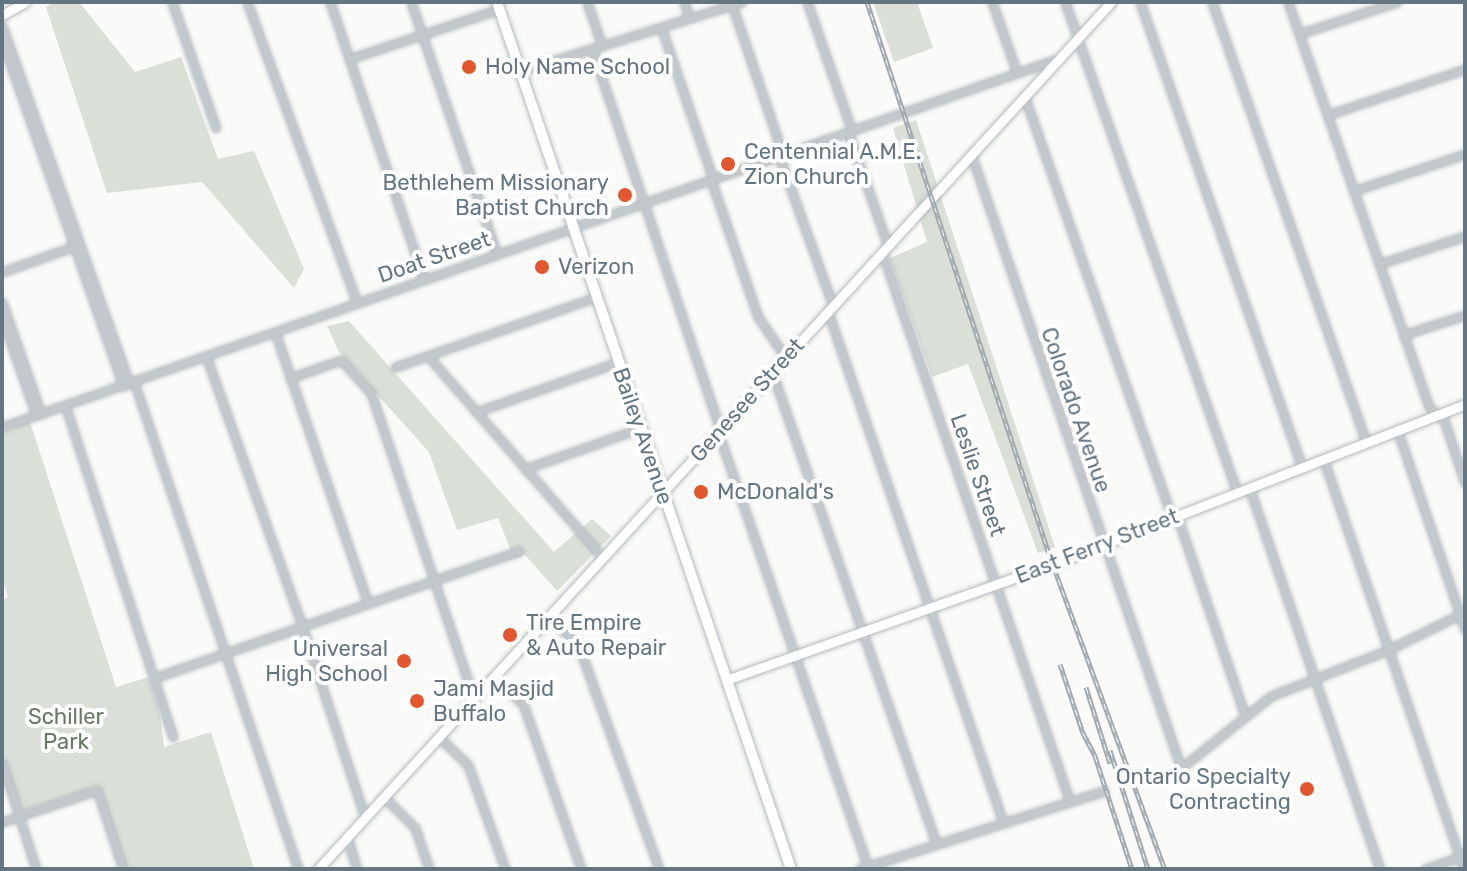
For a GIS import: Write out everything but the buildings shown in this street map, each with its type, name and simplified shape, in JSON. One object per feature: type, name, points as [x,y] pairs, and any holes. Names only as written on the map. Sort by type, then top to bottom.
[{"type":"main road","points":[[2,15],[25,2]]},
{"type":"main road","name":"Genesee Street","points":[[318,869],[1111,2]]},
{"type":"main road","name":"Bailey Avenue","points":[[498,6],[791,869]]},
{"type":"main road","name":"East Ferry Street","points":[[726,680],[1103,545],[1465,404]]},
{"type":"street","points":[[172,2],[216,128]]},
{"type":"street","points":[[247,2],[357,303]]},
{"type":"street","points":[[330,2],[424,280]]},
{"type":"street","points":[[411,2],[497,254]]},
{"type":"street","points":[[587,2],[602,46]]},
{"type":"street","points":[[684,2],[689,18]]},
{"type":"street","points":[[520,71],[741,2]]},
{"type":"street","name":"Leslie Street","points":[[807,2],[885,249],[1070,802]]},
{"type":"street","points":[[992,2],[1017,73]]},
{"type":"street","points":[[1065,2],[1237,492]]},
{"type":"street","points":[[1140,2],[1302,466]]},
{"type":"street","points":[[1212,2],[1366,441]]},
{"type":"street","points":[[1288,2],[1429,407],[1444,420],[1465,483]]},
{"type":"street","points":[[1299,34],[1397,2]]},
{"type":"street","points":[[732,5],[830,309],[1003,822]]},
{"type":"street","points":[[349,59],[498,6]]},
{"type":"street","points":[[2,26],[97,302],[227,653],[298,869]]},
{"type":"street","points":[[661,27],[758,317],[786,358]]},
{"type":"street","points":[[2,40],[26,98]]},
{"type":"street","points":[[592,49],[863,867],[1104,791]]},
{"type":"street","name":"Doat Street","points":[[2,427],[1058,58]]},
{"type":"street","points":[[1327,115],[1465,69]]},
{"type":"street","points":[[1024,95],[1245,716],[1271,696],[1388,650],[1462,613]]},
{"type":"street","name":"Colorado Avenue","points":[[971,154],[1181,768],[1245,716]]},
{"type":"street","points":[[1353,191],[1465,154]]},
{"type":"street","points":[[1379,264],[1465,236]]},
{"type":"street","points":[[2,272],[77,246]]},
{"type":"street","points":[[395,367],[596,297]]},
{"type":"street","points":[[2,302],[38,414]]},
{"type":"street","points":[[1403,335],[1465,315]]},
{"type":"street","points":[[2,318],[10,334]]},
{"type":"street","points":[[275,332],[368,603]]},
{"type":"street","points":[[206,356],[302,626],[365,818]]},
{"type":"street","points":[[428,356],[603,558]]},
{"type":"street","points":[[290,378],[341,360],[371,393],[474,699]]},
{"type":"street","points":[[476,412],[618,362]]},
{"type":"street","points":[[772,372],[936,843]]},
{"type":"street","points":[[65,405],[173,737]]},
{"type":"street","points":[[525,469],[641,428]]},
{"type":"street","points":[[1397,429],[1462,613],[1465,630]]},
{"type":"street","points":[[1323,458],[1464,869]]},
{"type":"street","points":[[1249,487],[1380,869]]},
{"type":"street","points":[[154,678],[519,551]]},
{"type":"street","points":[[548,617],[578,644],[658,866]]},
{"type":"street","points":[[493,677],[523,704],[581,869]]},
{"type":"street","points":[[439,737],[468,765],[505,869]]},
{"type":"street","points":[[2,762],[36,869]]},
{"type":"street","points":[[2,822],[97,790],[123,869]]},
{"type":"street","points":[[384,797],[415,828],[429,869]]},
{"type":"street","points":[[347,837],[357,869]]},
{"type":"street","points":[[1425,869],[1462,856]]},
{"type":"green space","points":[[55,2],[79,2],[135,72],[181,57],[218,159],[254,151],[304,269],[294,288],[202,182],[107,193],[46,7]]},
{"type":"green space","points":[[873,2],[917,2],[933,48],[894,62]]},
{"type":"green space","points":[[916,120],[1055,547],[1038,553],[968,364],[932,377],[890,258],[927,242],[893,128]]},
{"type":"green space","points":[[349,321],[554,552],[592,519],[611,536],[557,591],[525,555],[514,559],[498,518],[457,530],[429,452],[339,352],[327,326]]},
{"type":"green space","name":"Schiller Park","points":[[30,422],[116,687],[149,677],[160,715],[164,747],[211,732],[254,869],[127,869],[99,786],[22,811],[2,750],[2,600],[8,597],[2,578],[2,433]]},
{"type":"railway","points":[[867,2],[1050,557],[1165,869]]},
{"type":"railway","points":[[1060,664],[1083,733],[1095,756],[1132,869]]},
{"type":"railway","points":[[1086,687],[1110,763]]},
{"type":"railway","points":[[1110,750],[1148,869]]},
{"type":"place","name":"Holy Name School","points":[[469,67]]},
{"type":"place","name":"Centennial A.M.E. Zion Church","points":[[728,164]]},
{"type":"place","name":"Bethlehem Missionary Baptist Church","points":[[625,195]]},
{"type":"place","name":"Verizon","points":[[542,267]]},
{"type":"place","name":"McDonald's","points":[[701,492]]},
{"type":"place","name":"Tire Empire & Auto Repair","points":[[510,635]]},
{"type":"place","name":"Universal High School","points":[[404,661]]},
{"type":"place","name":"Jami Masjid Buffalo","points":[[417,701]]},
{"type":"place","name":"Ontario Specialty Contracting","points":[[1307,789]]}]
